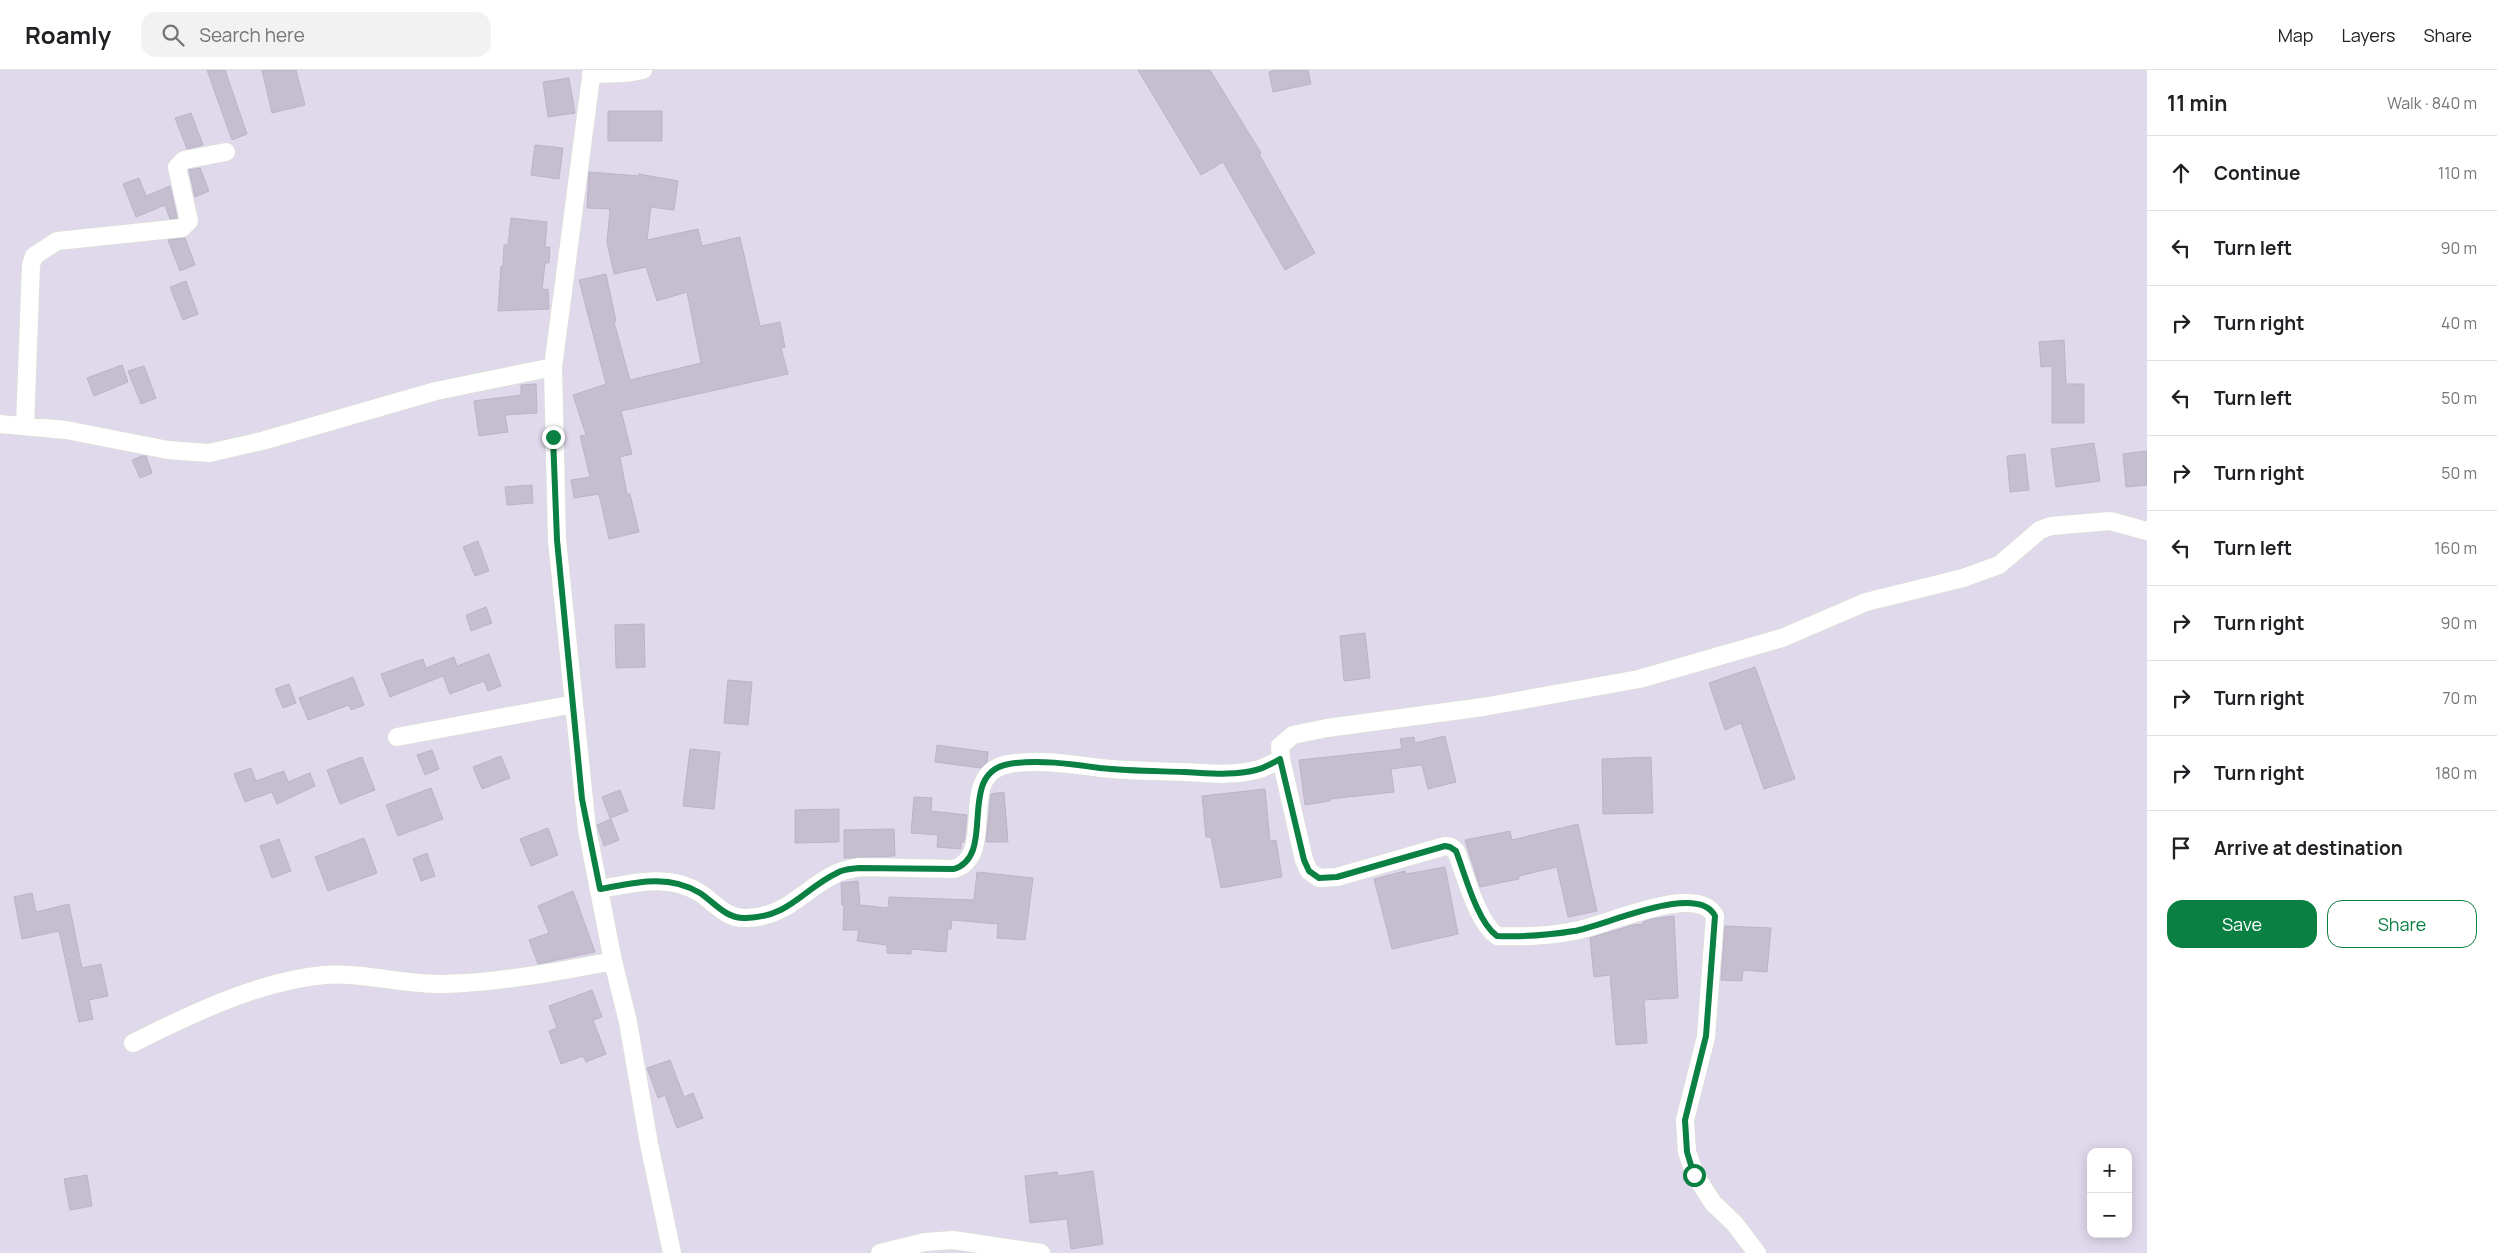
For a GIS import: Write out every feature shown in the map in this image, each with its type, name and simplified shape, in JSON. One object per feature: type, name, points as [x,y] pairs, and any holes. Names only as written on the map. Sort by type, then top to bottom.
[{"type":"street","points":[[643,70],[628,73],[592,72],[553,367],[557,540],[582,799],[613,961],[628,1022],[649,1144],[672,1253]]},
{"type":"street","points":[[26,426],[31,265],[34,256],[57,241],[182,228],[189,221],[177,166],[184,160],[226,152]]},
{"type":"street","points":[[0,424],[66,430],[168,450],[209,453],[262,441],[436,391],[553,367]]},
{"type":"street","points":[[1757,1253],[1734,1223],[1713,1203],[1694,1175],[1687,1152],[1685,1120],[1706,1036],[1715,916],[1712,910],[1697,903],[1676,902],[1575,931],[1497,936],[1490,932],[1482,918],[1456,851],[1450,847],[1445,846],[1337,877],[1319,878],[1309,871],[1304,860],[1280,759],[1280,746],[1293,736],[1327,728],[1483,707],[1639,679],[1782,638],[1866,602],[1963,578],[1999,565],[2040,530],[2051,526],[2110,521],[2147,531]]},
{"type":"street","points":[[397,737],[574,704]]},
{"type":"street","points":[[600,889],[645,881],[672,882],[700,893],[733,916],[744,918],[760,917],[795,903],[828,878],[846,870],[859,868],[954,869],[962,867],[971,858],[974,850],[978,800],[985,781],[991,773],[1008,764],[1064,764],[1119,770],[1227,774],[1257,770],[1280,759]]},
{"type":"street","points":[[133,1043],[228,1000],[280,984],[323,975],[365,974],[397,981],[444,984],[530,976],[613,961]]},
{"type":"street","points":[[880,1253],[925,1242],[953,1240],[1040,1253]]},
{"type":"building","points":[[207,70],[225,70],[247,134],[232,140]]},
{"type":"building","points":[[262,70],[296,70],[305,105],[272,113]]},
{"type":"building","points":[[1138,70],[1210,70],[1261,153],[1259,154],[1315,253],[1285,270],[1223,162],[1201,175]]},
{"type":"building","points":[[1276,70],[1308,70],[1311,84],[1273,92],[1269,72]]},
{"type":"building","points":[[569,78],[575,113],[548,117],[543,82]]},
{"type":"building","points":[[608,111],[662,111],[662,141],[608,141]]},
{"type":"building","points":[[191,113],[203,145],[187,149],[175,118]]},
{"type":"building","points":[[535,145],[563,148],[559,179],[531,175]]},
{"type":"building","points":[[200,168],[209,191],[195,197],[189,170]]},
{"type":"building","points":[[589,172],[639,176],[639,174],[678,181],[674,210],[651,207],[647,240],[698,229],[702,246],[740,237],[760,326],[780,322],[785,347],[781,348],[788,374],[621,411],[632,454],[620,457],[627,494],[630,494],[639,532],[609,539],[599,494],[574,498],[571,480],[590,477],[580,436],[586,435],[573,395],[606,384],[579,280],[606,274],[616,321],[614,322],[630,380],[701,363],[687,292],[657,301],[646,267],[614,274],[607,242],[610,209],[587,208]]},
{"type":"building","points":[[139,178],[146,196],[170,186],[177,218],[170,219],[165,205],[136,217],[123,184]]},
{"type":"building","points":[[511,218],[547,222],[545,247],[550,247],[549,263],[545,263],[542,290],[548,289],[549,309],[498,311],[501,266],[503,266],[504,245],[508,245]]},
{"type":"building","points":[[185,238],[195,265],[180,271],[168,240]]},
{"type":"building","points":[[186,281],[198,314],[183,320],[170,287]]},
{"type":"building","points":[[2064,340],[2066,384],[2084,384],[2084,423],[2052,423],[2052,366],[2041,367],[2039,342]]},
{"type":"building","points":[[122,365],[128,382],[94,396],[87,378]]},
{"type":"building","points":[[144,366],[156,398],[141,404],[128,371]]},
{"type":"building","points":[[536,384],[537,413],[505,415],[508,432],[479,436],[474,401],[521,395],[521,385]]},
{"type":"building","points":[[2094,443],[2100,481],[2056,487],[2051,449]]},
{"type":"building","points":[[2147,451],[2147,485],[2126,487],[2123,454]]},
{"type":"building","points":[[2025,454],[2029,490],[2010,492],[2007,456]]},
{"type":"building","points":[[146,456],[152,473],[140,478],[132,460]]},
{"type":"building","points":[[532,485],[533,503],[507,505],[505,487]]},
{"type":"building","points":[[478,541],[489,571],[475,576],[463,547]]},
{"type":"building","points":[[486,607],[492,623],[471,631],[466,615]]},
{"type":"building","points":[[644,624],[645,667],[616,668],[615,625]]},
{"type":"building","points":[[1365,633],[1370,678],[1344,681],[1340,636]]},
{"type":"building","points":[[489,654],[501,686],[488,691],[484,681],[450,694],[443,676],[390,697],[381,674],[423,659],[426,668],[454,657],[457,666]]},
{"type":"building","points":[[1755,667],[1795,779],[1764,789],[1741,723],[1725,730],[1709,683]]},
{"type":"building","points":[[353,677],[364,705],[351,710],[349,705],[308,720],[299,698]]},
{"type":"building","points":[[728,680],[752,682],[748,725],[724,723]]},
{"type":"building","points":[[289,684],[296,703],[283,708],[275,689]]},
{"type":"building","points":[[1445,736],[1456,782],[1428,789],[1422,765],[1391,769],[1394,792],[1330,799],[1330,801],[1305,805],[1299,760],[1402,749],[1400,739],[1414,737],[1415,743]]},
{"type":"building","points":[[937,745],[988,752],[987,762],[981,768],[935,762]]},
{"type":"building","points":[[690,749],[720,752],[714,809],[683,806]]},
{"type":"building","points":[[432,750],[439,769],[425,775],[417,755]]},
{"type":"building","points":[[501,756],[510,778],[482,789],[473,767]]},
{"type":"building","points":[[362,757],[375,790],[340,804],[327,770]]},
{"type":"building","points":[[1651,757],[1653,813],[1603,814],[1602,759]]},
{"type":"building","points":[[251,768],[256,781],[284,771],[288,782],[310,773],[315,786],[277,804],[272,792],[245,802],[234,774]]},
{"type":"building","points":[[431,788],[443,819],[398,836],[386,805]]},
{"type":"building","points":[[1265,789],[1270,841],[1276,840],[1282,877],[1221,888],[1211,837],[1206,837],[1202,796]]},
{"type":"building","points":[[620,790],[628,811],[610,818],[602,797]]},
{"type":"building","points":[[1004,792],[1008,842],[986,842],[991,794]]},
{"type":"building","points":[[914,797],[932,798],[931,811],[967,815],[964,842],[961,842],[961,849],[937,847],[938,835],[911,833]]},
{"type":"building","points":[[839,809],[839,842],[795,843],[795,810]]},
{"type":"building","points":[[611,819],[619,840],[604,846],[597,825]]},
{"type":"building","points":[[1578,824],[1597,911],[1568,917],[1557,867],[1519,876],[1519,879],[1480,887],[1465,840],[1510,831],[1512,840]]},
{"type":"building","points":[[548,828],[558,855],[531,866],[520,839]]},
{"type":"building","points":[[894,829],[895,856],[844,858],[844,830]]},
{"type":"building","points":[[364,838],[377,873],[328,891],[315,857]]},
{"type":"building","points":[[279,839],[291,871],[272,878],[260,846]]},
{"type":"building","points":[[427,853],[435,876],[421,881],[413,859]]},
{"type":"building","points":[[1445,867],[1458,934],[1392,949],[1374,879],[1405,871],[1406,874]]},
{"type":"building","points":[[977,872],[1033,878],[1025,940],[997,938],[998,924],[952,920],[951,929],[948,929],[946,952],[911,949],[911,954],[887,953],[887,945],[857,941],[859,930],[843,930],[844,905],[842,905],[841,883],[858,881],[860,905],[888,908],[889,897],[974,900]]},
{"type":"building","points":[[573,891],[595,952],[538,964],[529,940],[549,933],[538,906]]},
{"type":"building","points":[[32,893],[36,912],[69,904],[82,968],[101,964],[108,996],[89,1000],[93,1019],[79,1022],[59,931],[22,939],[14,897]]},
{"type":"building","points":[[1674,916],[1678,998],[1644,1000],[1647,1043],[1616,1045],[1610,975],[1594,977],[1590,938],[1633,925],[1643,924],[1643,922],[1652,919]]},
{"type":"building","points":[[1725,926],[1771,928],[1767,972],[1743,970],[1742,981],[1721,980]]},
{"type":"building","points":[[592,990],[602,1017],[593,1020],[606,1054],[586,1062],[583,1056],[561,1064],[549,1031],[557,1028],[549,1006]]},
{"type":"building","points":[[670,1060],[684,1097],[693,1093],[703,1118],[677,1128],[665,1095],[658,1098],[647,1068]]},
{"type":"building","points":[[1093,1171],[1103,1244],[1071,1249],[1067,1219],[1030,1223],[1025,1176],[1057,1172],[1058,1176]]},
{"type":"building","points":[[87,1175],[92,1206],[70,1210],[64,1179]]},
{"type":"route","points":[[553,437],[557,540],[582,799],[600,889],[645,881],[672,882],[700,893],[733,916],[744,918],[760,917],[795,903],[828,878],[846,870],[859,868],[954,869],[962,867],[971,858],[974,850],[978,800],[985,781],[991,773],[1008,764],[1064,764],[1119,770],[1227,774],[1257,770],[1280,759],[1304,860],[1309,871],[1319,878],[1337,877],[1445,846],[1450,847],[1456,851],[1482,918],[1490,932],[1497,936],[1575,931],[1676,902],[1706,905],[1712,910],[1715,916],[1706,1036],[1685,1120],[1687,1152],[1694,1175]]}]
